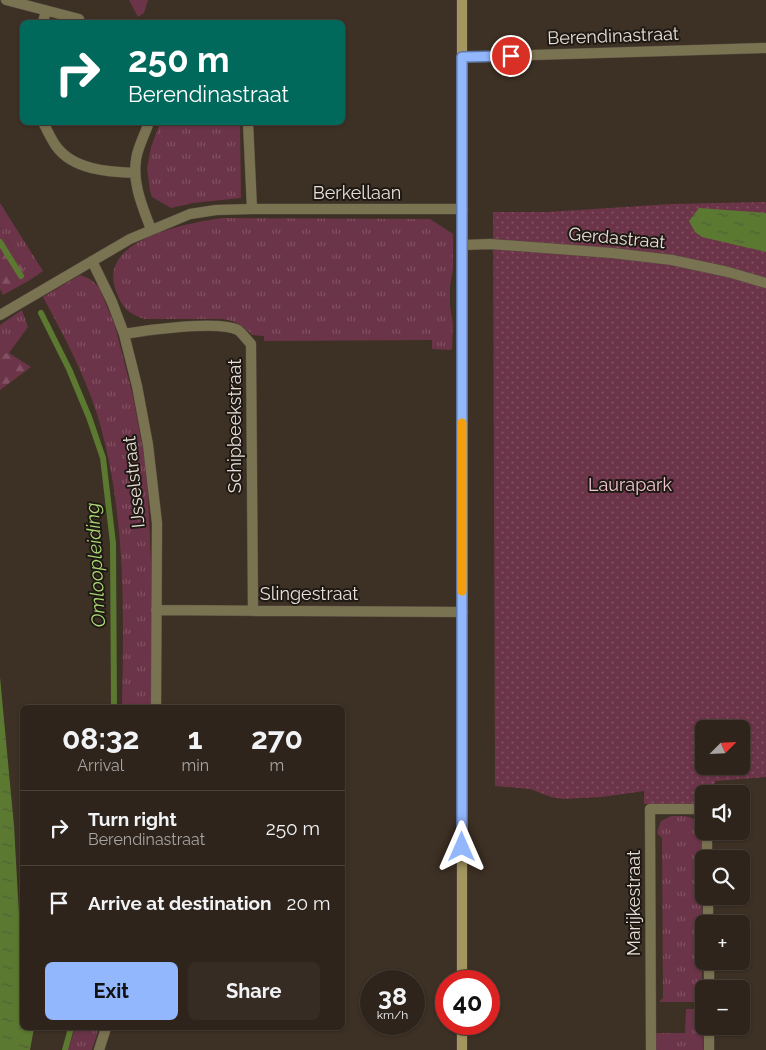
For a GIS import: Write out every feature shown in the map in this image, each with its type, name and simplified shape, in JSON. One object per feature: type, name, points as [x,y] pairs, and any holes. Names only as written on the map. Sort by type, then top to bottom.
[{"type":"street","points":[[6,0],[79,19]]},
{"type":"street","points":[[462,0],[462,970]]},
{"type":"street","points":[[44,20],[46,11]]},
{"type":"street","name":"Berendinastraat","points":[[462,57],[766,48]]},
{"type":"street","points":[[45,125],[57,148],[70,159],[84,166],[108,172],[135,173]]},
{"type":"street","points":[[149,125],[138,150],[135,173],[141,204],[151,229]]},
{"type":"street","points":[[248,125],[252,209]]},
{"type":"street","name":"Berkellaan","points":[[0,315],[130,238],[190,214],[216,210],[252,209],[463,209]]},
{"type":"street","name":"Gerdastraat","points":[[462,245],[490,244],[612,253],[672,260],[728,272],[766,283]]},
{"type":"street","name":"IJsselstraat","points":[[92,261],[112,302],[124,334],[137,386],[148,445],[157,523],[156,705]]},
{"type":"street","name":"Schipbeekstraat","points":[[124,334],[163,328],[221,326],[238,330],[251,344],[252,610]]},
{"type":"street","name":"Slingestraat","points":[[156,610],[462,612]]},
{"type":"street","name":"Marijkestraat","points":[[651,1050],[650,809],[695,809]]},
{"type":"street","points":[[100,1050],[105,1030]]},
{"type":"street","points":[[462,1035],[462,1050]]},
{"type":"street","points":[[709,1035],[709,1050]]},
{"type":"green space","points":[[129,0],[148,0],[144,13],[138,17]]},
{"type":"green space","points":[[159,125],[240,125],[241,198],[193,203],[171,208],[152,197],[150,191],[147,168],[151,147]]},
{"type":"green space","name":"Laurapark","points":[[766,202],[766,777],[715,781],[715,785],[695,785],[695,804],[644,804],[644,791],[602,797],[563,799],[551,797],[530,789],[495,786],[493,212],[547,212],[672,204]]},
{"type":"green space","points":[[0,203],[43,271],[30,280],[0,227]]},
{"type":"green space","points":[[222,218],[430,219],[453,234],[453,269],[450,286],[450,306],[453,324],[452,349],[432,349],[432,340],[264,341],[264,336],[252,335],[242,326],[230,321],[221,319],[145,319],[134,315],[126,309],[116,291],[113,273],[119,258],[132,246],[149,237],[188,224]]},
{"type":"green space","points":[[0,227],[30,280],[3,295],[0,289]]},
{"type":"green space","points":[[80,275],[90,279],[99,287],[115,326],[133,396],[147,472],[151,561],[151,705],[122,705],[123,596],[118,523],[113,486],[97,414],[86,384],[43,297]]},
{"type":"green space","points":[[22,310],[28,327],[9,353],[0,354],[0,325]]},
{"type":"green space","points":[[9,353],[31,367],[0,390],[0,354]]},
{"type":"green space","points":[[671,816],[694,819],[695,840],[702,840],[702,850],[695,850],[695,905],[702,905],[702,915],[695,915],[695,970],[702,970],[702,980],[695,980],[695,1002],[659,1002],[663,998],[662,838],[657,833],[661,821]]},
{"type":"green space","points":[[686,1009],[695,1009],[695,1035],[703,1035],[703,1050],[656,1050],[656,1033],[685,1033]]},
{"type":"green space","points":[[74,1030],[98,1030],[92,1050],[68,1050]]},
{"type":"water","points":[[699,208],[766,213],[766,252],[702,237],[695,232],[689,221]]},
{"type":"water","points":[[0,677],[14,826],[20,932],[20,1030],[34,1030],[30,1050],[0,1050]]},
{"type":"waterway","name":"Omloopleiding","points":[[0,242],[21,276]]},
{"type":"waterway","name":"Omloopleiding","points":[[41,313],[69,369],[89,417],[103,458],[113,543],[114,705]]},
{"type":"waterway","name":"Omloopleiding","points":[[65,1050],[70,1030]]},
{"type":"slow traffic","points":[[462,423],[462,591]]},
{"type":"route","points":[[462,847],[462,57],[511,56]]}]
